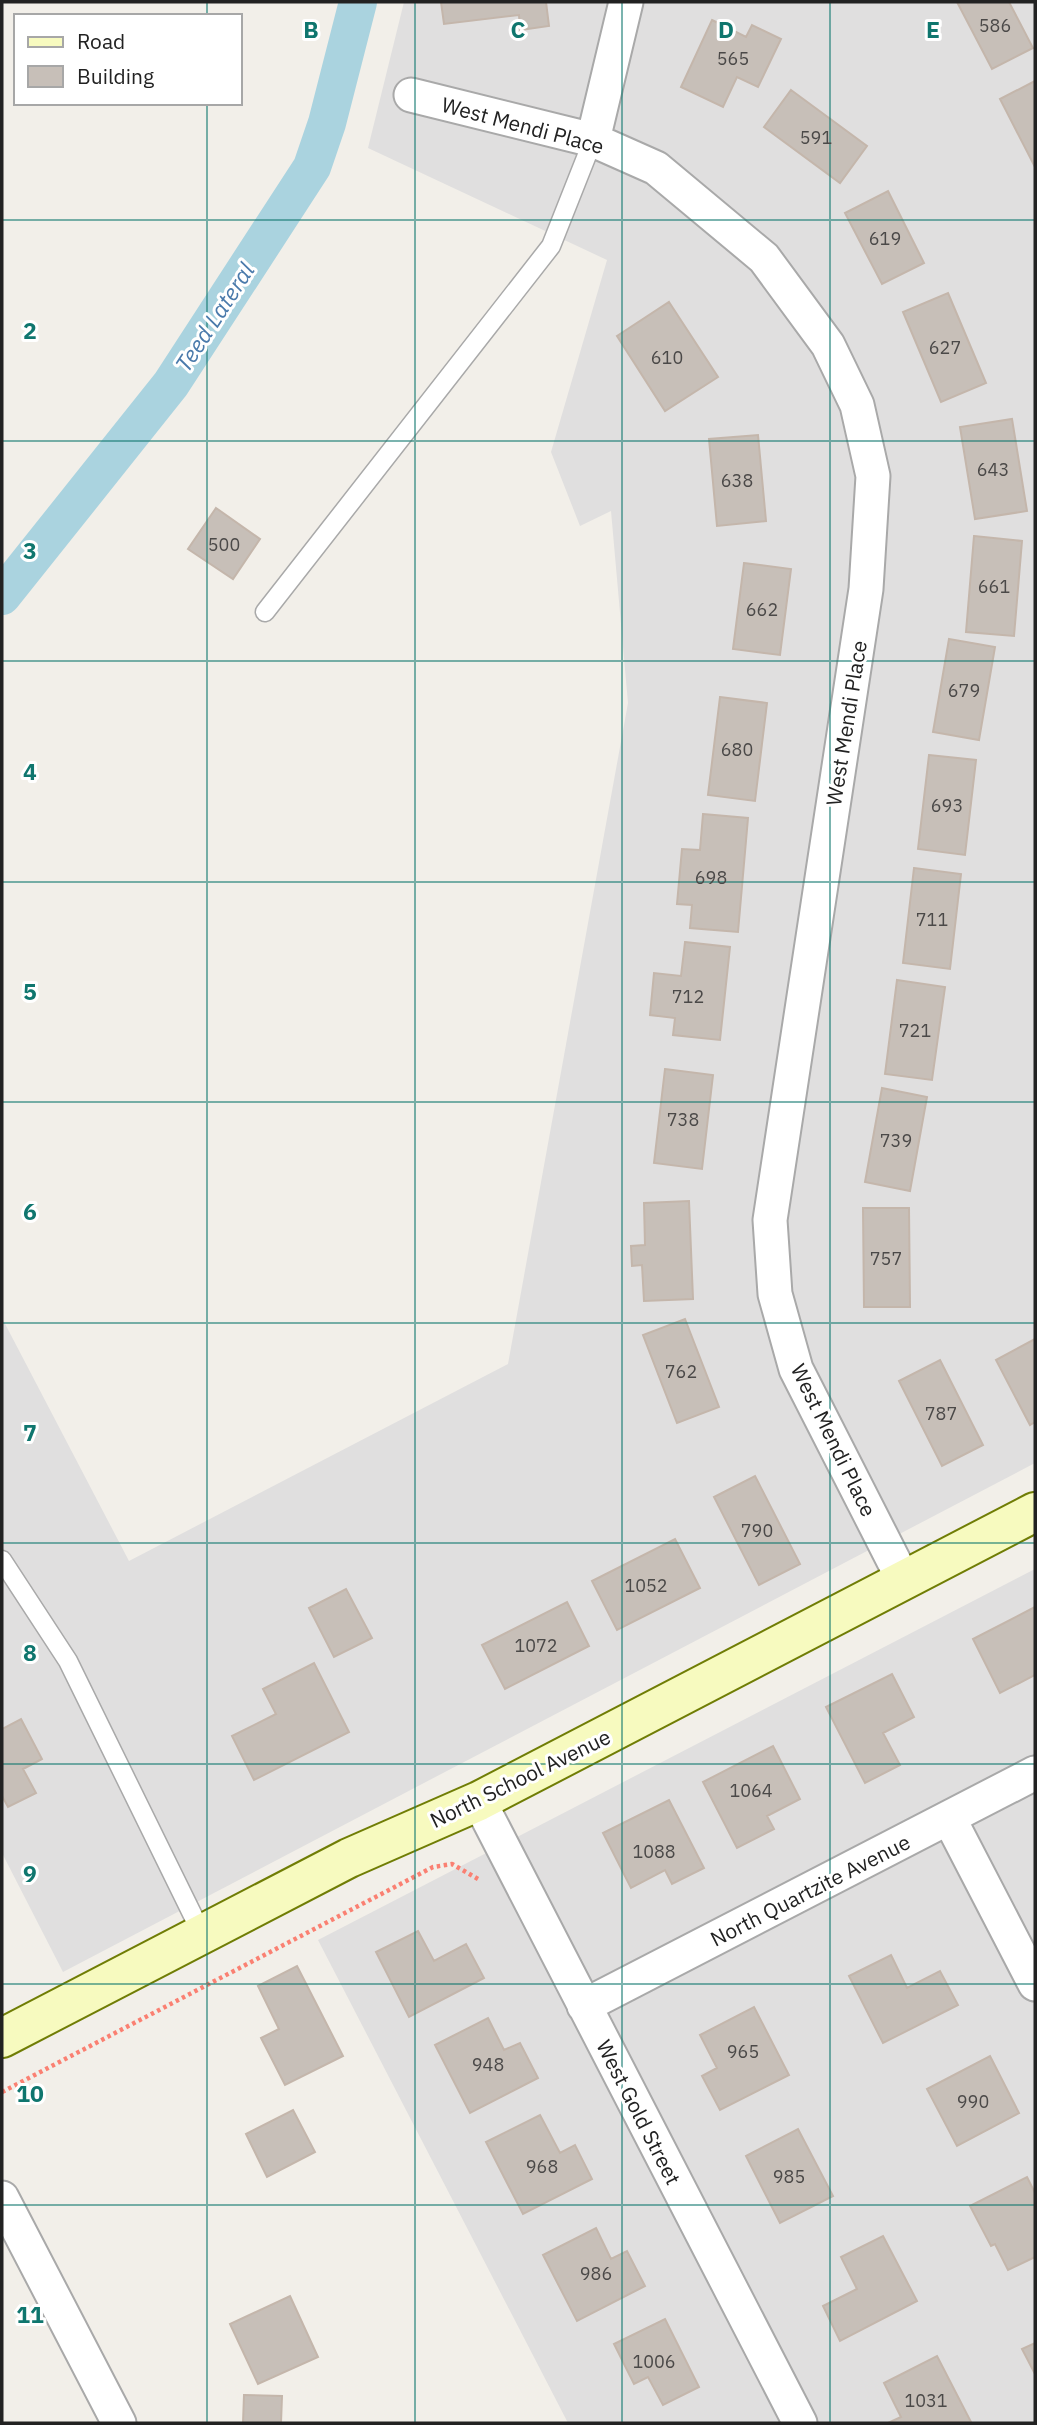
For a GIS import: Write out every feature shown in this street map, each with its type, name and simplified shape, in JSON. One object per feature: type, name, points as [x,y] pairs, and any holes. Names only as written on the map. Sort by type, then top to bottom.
[{"type":"street","points":[[593,140],[626,2]]},
{"type":"street","name":"West Mendi Place","points":[[411,95],[593,140],[656,168],[764,258],[828,345],[857,405],[873,476],[866,589],[770,1220],[775,1294],[796,1369],[904,1581]]},
{"type":"street","name":"North School Avenue","points":[[2,2038],[349,1858],[479,1801],[1035,1512]]},
{"type":"street","name":"North Quartzite Avenue","points":[[584,2006],[1035,1773]]},
{"type":"street","name":"West Gold Street","points":[[479,1801],[800,2423]]},
{"type":"street","points":[[949,1818],[1035,1984]]},
{"type":"street","points":[[2,2198],[119,2423]]},
{"type":"lane","points":[[265,612],[551,246],[593,140]]},
{"type":"lane","points":[[2,1560],[68,1661],[202,1934]]},
{"type":"path","points":[[2,2092],[433,1867],[452,1864],[466,1870],[477,1879],[484,1891]]},
{"type":"shaded area","points":[[404,2],[1035,2],[1035,1463],[63,1972],[2,1853],[2,1318],[129,1561],[508,1364],[628,703],[611,511],[580,526],[551,452],[607,260],[368,148]]},
{"type":"shaded area","points":[[1035,1569],[1035,2423],[568,2423],[318,1940]]},
{"type":"building","points":[[441,2],[546,2],[549,26],[520,30],[519,15],[444,24]]},
{"type":"building","points":[[957,2],[1009,2],[1033,48],[992,69]]},
{"type":"building","points":[[712,20],[746,37],[752,25],[781,39],[758,87],[737,77],[723,107],[681,87]]},
{"type":"building","points":[[1035,81],[1035,167],[1000,99]]},
{"type":"building","points":[[791,90],[867,146],[840,183],[764,127]]},
{"type":"building","points":[[888,191],[924,263],[882,284],[845,213]]},
{"type":"building","points":[[948,293],[986,383],[941,402],[903,312]]},
{"type":"building","points":[[669,302],[718,377],[665,411],[617,336]]},
{"type":"building","points":[[1012,419],[1027,511],[975,519],[960,427]]},
{"type":"building","points":[[758,435],[766,521],[717,526],[709,439]]},
{"type":"building","points":[[216,508],[260,539],[233,579],[188,549]]},
{"type":"building","points":[[974,536],[1022,541],[1014,636],[966,632]]},
{"type":"building","points":[[744,563],[791,569],[780,655],[733,649]]},
{"type":"building","points":[[949,639],[995,647],[979,740],[933,732]]},
{"type":"building","points":[[720,697],[767,703],[755,801],[708,795]]},
{"type":"building","points":[[929,755],[976,760],[965,855],[918,849]]},
{"type":"building","points":[[703,814],[748,818],[738,932],[690,928],[692,905],[677,904],[682,849],[700,850]]},
{"type":"building","points":[[914,868],[961,874],[950,969],[903,963]]},
{"type":"building","points":[[685,942],[730,947],[720,1040],[673,1035],[675,1018],[650,1015],[654,973],[681,976]]},
{"type":"building","points":[[897,980],[945,987],[932,1080],[885,1074]]},
{"type":"building","points":[[665,1069],[713,1075],[702,1169],[654,1163]]},
{"type":"building","points":[[882,1088],[927,1097],[910,1191],[865,1182]]},
{"type":"building","points":[[689,1201],[693,1299],[644,1301],[642,1265],[632,1266],[631,1246],[645,1245],[644,1203]]},
{"type":"building","points":[[863,1208],[909,1208],[910,1307],[864,1307]]},
{"type":"building","points":[[685,1319],[719,1407],[677,1423],[643,1335]]},
{"type":"building","points":[[1035,1339],[1035,1422],[1030,1425],[996,1360]]},
{"type":"building","points":[[940,1360],[983,1445],[942,1466],[899,1381]]},
{"type":"building","points":[[755,1476],[800,1564],[759,1585],[714,1497]]},
{"type":"building","points":[[675,1539],[700,1588],[617,1630],[592,1581]]},
{"type":"building","points":[[346,1589],[372,1638],[334,1657],[309,1608]]},
{"type":"building","points":[[567,1602],[589,1646],[505,1689],[482,1645]]},
{"type":"building","points":[[1035,1607],[1035,1675],[1000,1693],[973,1639]]},
{"type":"building","points":[[314,1663],[349,1732],[254,1780],[232,1736],[276,1714],[263,1689]]},
{"type":"building","points":[[892,1674],[914,1717],[883,1733],[900,1765],[865,1783],[826,1707]]},
{"type":"building","points":[[21,1719],[42,1759],[23,1769],[36,1793],[8,1807],[2,1796],[2,1729]]},
{"type":"building","points":[[773,1746],[800,1799],[767,1816],[774,1829],[737,1848],[703,1782]]},
{"type":"building","points":[[669,1800],[704,1868],[672,1884],[665,1870],[631,1888],[603,1833]]},
{"type":"building","points":[[418,1931],[434,1961],[466,1944],[484,1978],[409,2017],[376,1952]]},
{"type":"building","points":[[891,1955],[907,1988],[940,1971],[958,2005],[883,2043],[849,1976]]},
{"type":"building","points":[[297,1966],[343,2056],[285,2085],[261,2038],[279,2029],[258,1986]]},
{"type":"building","points":[[754,2007],[789,2075],[720,2110],[702,2076],[717,2068],[700,2035]]},
{"type":"building","points":[[488,2018],[504,2050],[520,2043],[538,2078],[470,2113],[435,2045]]},
{"type":"building","points":[[990,2056],[1019,2113],[957,2146],[927,2089]]},
{"type":"building","points":[[293,2110],[315,2152],[267,2177],[246,2134]]},
{"type":"building","points":[[540,2115],[560,2153],[575,2145],[592,2179],[523,2214],[486,2142]]},
{"type":"building","points":[[798,2129],[833,2196],[780,2223],[746,2156]]},
{"type":"building","points":[[1027,2177],[1035,2193],[1035,2257],[1008,2270],[995,2244],[991,2246],[970,2206]]},
{"type":"building","points":[[596,2228],[611,2259],[627,2251],[645,2286],[577,2321],[543,2255]]},
{"type":"building","points":[[883,2236],[917,2301],[840,2341],[823,2306],[857,2289],[841,2257]]},
{"type":"building","points":[[290,2296],[318,2357],[258,2384],[230,2324]]},
{"type":"building","points":[[665,2319],[699,2387],[663,2405],[648,2377],[634,2384],[614,2344]]},
{"type":"building","points":[[1035,2343],[1035,2374],[1022,2349]]},
{"type":"building","points":[[937,2356],[971,2422],[888,2423],[901,2417],[884,2383]]},
{"type":"building","points":[[244,2395],[282,2396],[281,2423],[243,2423]]},
{"type":"waterway","name":"Teed Lateral","points":[[2,596],[171,384],[312,167],[327,123],[358,2]]}]
